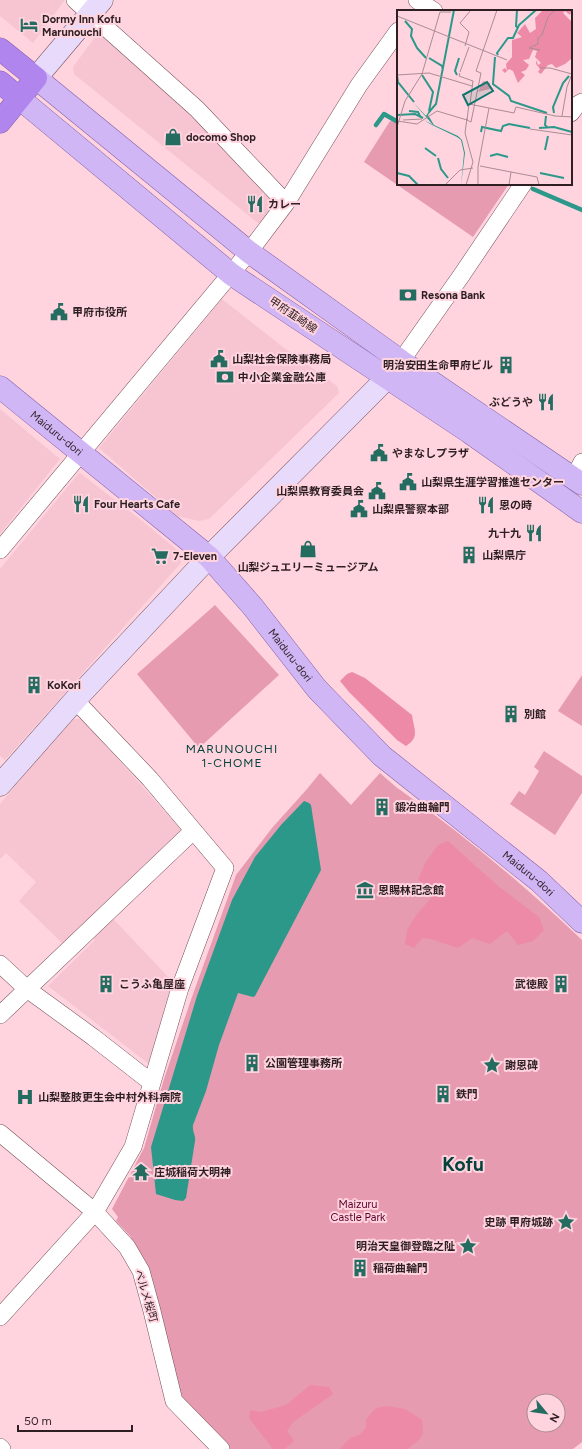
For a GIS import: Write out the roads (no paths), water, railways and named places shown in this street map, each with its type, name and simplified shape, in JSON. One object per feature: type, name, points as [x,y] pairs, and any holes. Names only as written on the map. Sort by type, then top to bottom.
[{"type":"highway","points":[[0,49],[36,78],[0,122]]},
{"type":"highway","points":[[0,82],[19,98]]},
{"type":"main road","points":[[36,78],[249,252],[401,361],[579,475]]},
{"type":"main road","name":"甲府韮崎線","points":[[19,98],[231,274],[469,432],[582,512]]},
{"type":"main road","name":"Maiduru-dori","points":[[0,387],[209,557],[253,607],[317,689],[382,756],[539,881],[582,922]]},
{"type":"street","points":[[36,78],[89,4],[197,109],[286,203]]},
{"type":"street","points":[[416,4],[431,10]]},
{"type":"street","points":[[0,550],[82,454],[249,252],[286,203],[359,85],[397,32]]},
{"type":"street","points":[[0,785],[76,700],[209,557],[387,378],[401,361],[461,276],[522,185]]},
{"type":"street","points":[[0,1317],[96,1212],[133,1147],[180,988],[225,868],[150,779],[76,700]]},
{"type":"street","points":[[0,1015],[193,831]]},
{"type":"street","points":[[0,964],[27,989],[93,1037],[152,1083]]},
{"type":"street","name":"ベルメ桜町","points":[[0,1133],[96,1212],[126,1247],[141,1271],[174,1401],[221,1449]]},
{"type":"waterway","points":[[376,125],[384,114],[397,121]]},
{"type":"waterway","points":[[533,189],[582,210]]},
{"type":"place","name":"Dormy Inn Kofu Marunouchi","points":[[29,25]]},
{"type":"place","name":"docomo Shop","points":[[173,137]]},
{"type":"place","name":"カレー","points":[[255,204]]},
{"type":"place","name":"Resona Bank","points":[[408,295]]},
{"type":"place","name":"甲府市役所","points":[[59,312]]},
{"type":"place","name":"山梨社会保険事務局","points":[[219,359]]},
{"type":"place","name":"明治安田生命甲府ビル","points":[[506,365]]},
{"type":"place","name":"中小企業金融公庫","points":[[225,377]]},
{"type":"place","name":"ぶどうや","points":[[546,402]]},
{"type":"place","name":"やまなしプラザ","points":[[379,453]]},
{"type":"place","name":"山梨県生涯学習推進センター","points":[[408,482]]},
{"type":"place","name":"山梨県教育委員会","points":[[377,491]]},
{"type":"place","name":"Four Hearts Cafe","points":[[81,504]]},
{"type":"place","name":"恩の時","points":[[486,505]]},
{"type":"place","name":"山梨県警察本部","points":[[359,509]]},
{"type":"place","name":"九十九","points":[[534,533]]},
{"type":"place","name":"山梨ジュエリーミュージアム","points":[[308,549]]},
{"type":"place","name":"山梨県庁","points":[[469,555]]},
{"type":"place","name":"7-Eleven","points":[[160,556]]},
{"type":"place","name":"KoKori","points":[[34,685]]},
{"type":"place","name":"別館","points":[[511,714]]},
{"type":"place","name":"鍛冶曲輪門","points":[[382,807]]},
{"type":"place","name":"恩賜林記念館","points":[[365,890]]},
{"type":"place","name":"こうふ亀屋座","points":[[106,984]]},
{"type":"place","name":"武徳殿","points":[[561,984]]},
{"type":"place","name":"公園管理事務所","points":[[252,1063]]},
{"type":"place","name":"謝恩碑","points":[[492,1065]]},
{"type":"place","name":"鉄門","points":[[443,1094]]},
{"type":"place","name":"山梨整肢更生会中村外科病院","points":[[25,1097]]},
{"type":"place","name":"庄城稲荷大明神","points":[[141,1172]]},
{"type":"place","name":"史跡 甲府城跡","points":[[566,1222]]},
{"type":"place","name":"明治天皇御登臨之阯","points":[[468,1246]]},
{"type":"place","name":"稲荷曲輪門","points":[[360,1268]]},
{"type":"district","name":"MARUNOUCHI 1-CHOME","points":[[232,756]]},
{"type":"district","name":"Kofu","points":[[463,1164]]},
{"type":"park label","name":"Maizuru Castle Park","points":[[358,1210]]}]
